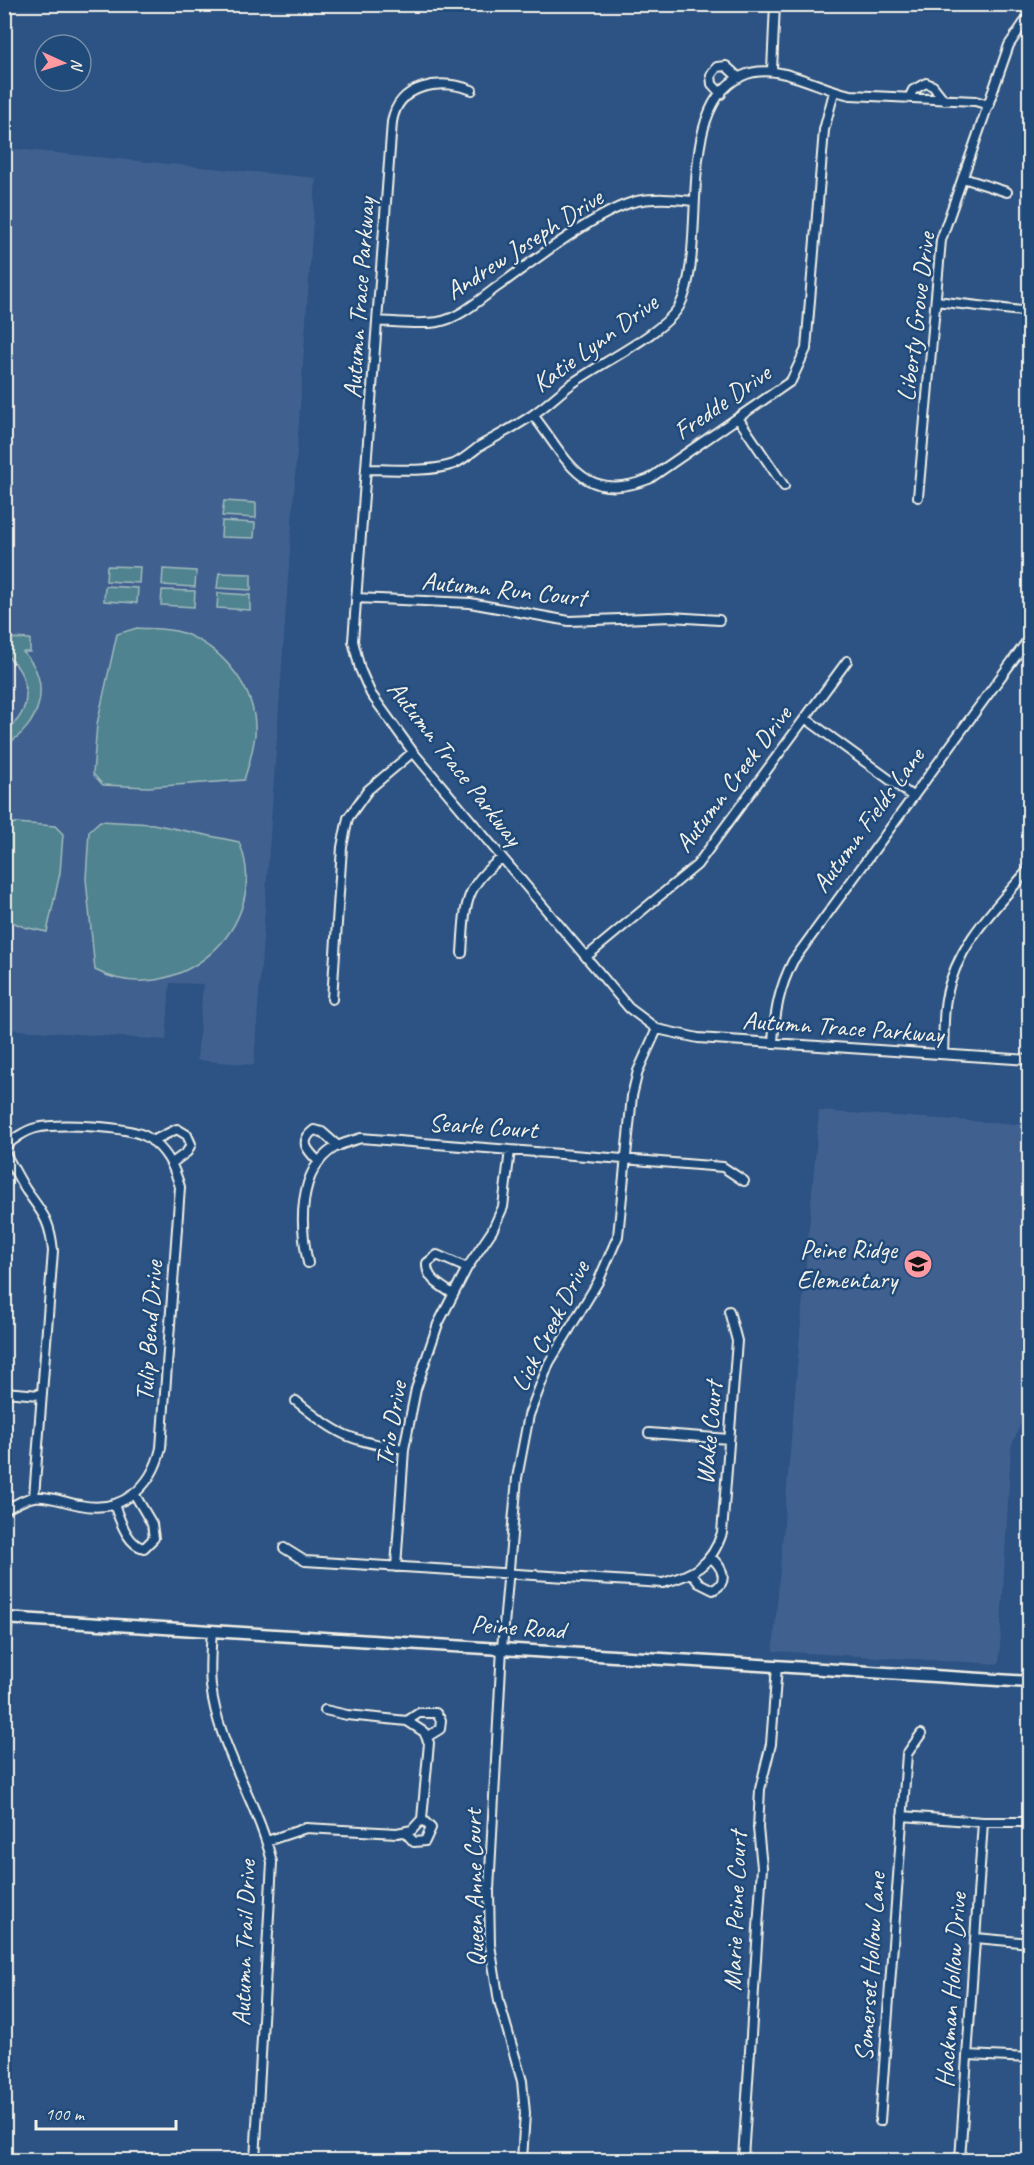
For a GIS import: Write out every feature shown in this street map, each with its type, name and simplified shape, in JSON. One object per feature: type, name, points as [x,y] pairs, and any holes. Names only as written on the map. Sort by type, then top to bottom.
[{"type":"street","points":[[775,4],[772,70],[834,92],[988,105]]},
{"type":"street","name":"Liberty Grove Drive","points":[[918,497],[942,240],[1009,45],[1029,14]]},
{"type":"street","points":[[721,94],[712,84],[711,75],[717,67],[726,66],[739,78]]},
{"type":"street","name":"Katie Lynn Drive","points":[[368,469],[434,469],[455,463],[533,414],[570,385],[664,324],[679,306],[688,284],[694,226],[693,201],[702,139],[710,112],[721,94],[739,78],[772,70]]},
{"type":"street","points":[[909,98],[913,90],[926,83],[933,86],[944,100]]},
{"type":"street","name":"Autumn Trace Parkway","points":[[472,90],[448,85],[424,86],[410,93],[396,107],[392,123],[368,469],[353,641],[360,669],[371,693],[413,752],[628,1008],[657,1029],[698,1038],[1029,1060]]},
{"type":"street","name":"Fredde Drive","points":[[533,414],[566,463],[578,475],[598,486],[631,486],[649,479],[790,381],[806,349],[824,130],[834,92]]},
{"type":"street","points":[[963,178],[1007,192]]},
{"type":"street","name":"Andrew Joseph Drive","points":[[378,321],[412,324],[439,322],[472,305],[539,257],[611,211],[635,202],[666,198],[693,201]]},
{"type":"street","points":[[936,302],[1029,312]]},
{"type":"street","points":[[738,418],[784,486]]},
{"type":"street","name":"Autumn Run Court","points":[[356,598],[470,603],[569,621],[671,616],[719,620]]},
{"type":"street","name":"Autumn Fields Lane","points":[[773,1042],[776,1005],[781,985],[793,961],[1029,637]]},
{"type":"street","name":"Autumn Creek Drive","points":[[586,957],[697,865],[847,661]]},
{"type":"street","points":[[805,718],[912,796]]},
{"type":"street","points":[[332,999],[342,847],[348,818],[368,790],[413,752]]},
{"type":"street","points":[[462,953],[465,908],[483,872],[502,858]]},
{"type":"street","points":[[943,1054],[945,1000],[953,970],[970,938],[1029,868]]},
{"type":"street","name":"Lick Creek Drive","points":[[502,1648],[517,1478],[529,1415],[549,1363],[598,1282],[618,1236],[632,1096],[638,1071],[657,1029]]},
{"type":"street","name":"Tulip Bend Drive","points":[[4,1147],[35,1128],[56,1126],[129,1131],[146,1136],[152,1141],[172,1163],[180,1187],[161,1448],[157,1465],[135,1495],[114,1505],[100,1508],[34,1497]]},
{"type":"street","points":[[152,1141],[177,1129],[187,1135],[190,1144],[187,1152],[172,1163]]},
{"type":"street","points":[[319,1161],[306,1148],[305,1141],[314,1130],[322,1132],[338,1146]]},
{"type":"street","name":"Searle Court","points":[[308,1263],[302,1235],[306,1188],[319,1161],[338,1146],[361,1138],[723,1167],[744,1182]]},
{"type":"street","name":"Trio Drive","points":[[396,1567],[404,1449],[416,1389],[438,1324],[467,1268],[492,1231],[503,1207],[510,1150]]},
{"type":"street","points":[[4,1152],[27,1191],[44,1211],[51,1231],[53,1251],[40,1395],[34,1497],[4,1510]]},
{"type":"street","points":[[453,1294],[435,1282],[426,1270],[427,1263],[437,1255],[467,1268]]},
{"type":"street","name":"Wake Court","points":[[284,1548],[305,1561],[396,1567],[663,1583],[692,1574],[716,1550],[722,1533],[737,1341],[729,1311]]},
{"type":"street","points":[[4,1392],[40,1395]]},
{"type":"street","points":[[296,1401],[327,1427],[360,1442],[404,1449]]},
{"type":"street","points":[[649,1433],[729,1439]]},
{"type":"street","points":[[114,1505],[126,1533],[133,1542],[144,1548],[154,1538],[148,1516],[135,1495]]},
{"type":"street","points":[[692,1574],[705,1588],[713,1590],[720,1587],[723,1572],[719,1564],[710,1557]]},
{"type":"street","points":[[4,1670],[6,1618]]},
{"type":"street","name":"Peine Road","points":[[6,1618],[1029,1682]]},
{"type":"street","name":"Autumn Trail Drive","points":[[212,1630],[211,1686],[219,1720],[267,1841],[272,1862],[255,2160]]},
{"type":"street","name":"Queen Anne Court","points":[[502,1648],[489,1890],[490,1945],[499,2001],[522,2081],[525,2113],[522,2160]]},
{"type":"street","name":"Marie Peine Court","points":[[743,2158],[762,1867],[758,1828],[760,1789],[771,1744],[777,1666]]},
{"type":"street","points":[[267,1841],[306,1828],[405,1832],[412,1830],[422,1819],[429,1743],[427,1737],[414,1723],[407,1721],[347,1715],[325,1710]]},
{"type":"street","points":[[407,1721],[419,1713],[436,1713],[441,1720],[440,1729],[427,1737]]},
{"type":"street","name":"Somerset Hollow Lane","points":[[880,2121],[907,1754],[921,1734]]},
{"type":"street","points":[[902,1816],[983,1822],[1029,1822]]},
{"type":"street","points":[[405,1832],[414,1842],[425,1841],[431,1828],[422,1819]]},
{"type":"street","name":"Hackman Hollow Drive","points":[[960,2160],[983,1822]]},
{"type":"street","points":[[976,1938],[1029,1942]]},
{"type":"street","points":[[968,2055],[1029,2058]]},
{"type":"shaded area","points":[[4,148],[316,178],[254,1065],[197,1060],[203,984],[170,983],[166,1040],[5,1029]]},
{"type":"shaded area","name":"Peine Ridge Elementary","points":[[819,1111],[1029,1125],[1029,1404],[1011,1447],[999,1664],[773,1651]]},
{"type":"green space","points":[[224,501],[256,503],[256,518],[222,516]]},
{"type":"green space","points":[[222,521],[255,523],[254,538],[221,537]]},
{"type":"green space","points":[[107,566],[140,567],[139,583],[106,581]]},
{"type":"green space","points":[[163,569],[196,571],[195,587],[162,585]]},
{"type":"green space","points":[[219,573],[251,574],[251,590],[217,588]]},
{"type":"green space","points":[[105,586],[138,588],[137,603],[104,601]]},
{"type":"green space","points":[[162,590],[195,591],[194,607],[161,605]]},
{"type":"green space","points":[[218,593],[250,595],[250,610],[217,608]]},
{"type":"green space","points":[[137,628],[166,629],[183,633],[212,649],[235,673],[251,702],[254,718],[255,735],[244,780],[148,787],[103,785],[93,774],[97,724],[117,634]]},
{"type":"green space","points":[[5,638],[30,639],[30,652],[23,652],[33,664],[40,690],[39,703],[27,727],[5,745],[5,730],[15,723],[21,714],[26,693],[20,672],[14,662],[5,655]]},
{"type":"green space","points":[[100,821],[153,824],[239,842],[246,874],[243,904],[230,931],[210,954],[185,970],[156,980],[126,980],[95,970],[86,879],[89,831]]},
{"type":"green space","points":[[5,824],[55,826],[63,834],[60,873],[47,932],[24,927],[5,919]]},
{"type":"place","name":"Peine Ridge Elementary","points":[[918,1264]]}]
